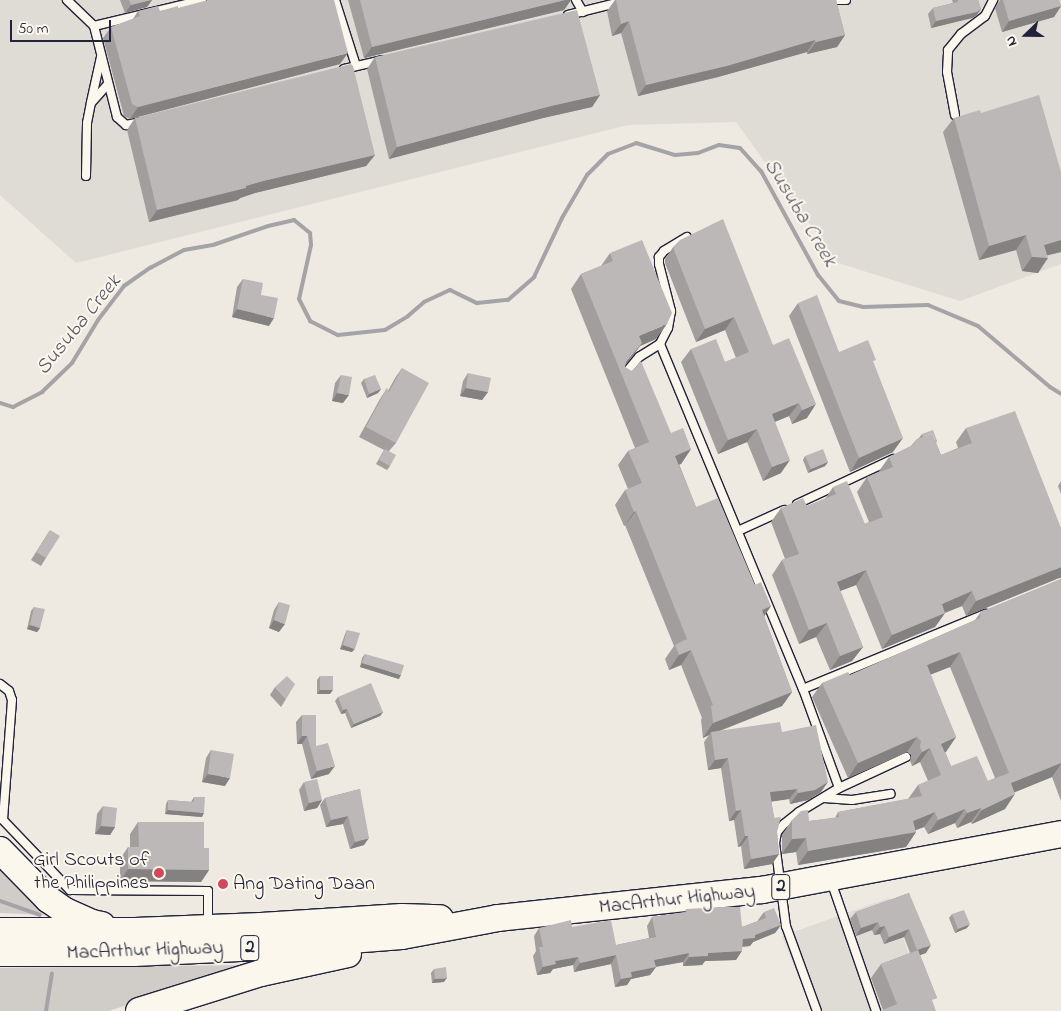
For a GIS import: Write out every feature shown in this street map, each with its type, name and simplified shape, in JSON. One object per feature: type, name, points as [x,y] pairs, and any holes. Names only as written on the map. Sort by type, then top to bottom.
[{"type":"highway","name":"MacArthur Highway","points":[[0,953],[134,953],[261,947],[402,936],[498,918],[651,904],[780,887],[1061,834]]},
{"type":"highway","points":[[0,850],[48,899],[65,911],[92,923],[135,931]]},
{"type":"highway","name":"MacArthur Highway","points":[[0,931],[135,931],[402,917],[498,918]]},
{"type":"highway","points":[[139,1011],[260,974],[330,957],[448,939],[498,918]]},
{"type":"lane","points":[[67,0],[94,26],[108,84],[120,121],[130,125],[148,120]]},
{"type":"lane","points":[[94,26],[202,0]]},
{"type":"lane","points":[[335,0],[356,66]]},
{"type":"lane","points":[[576,0],[583,12]]},
{"type":"lane","points":[[555,19],[583,12],[599,4],[629,0]]},
{"type":"lane","points":[[837,0],[846,0]]},
{"type":"lane","points":[[955,115],[946,60],[948,50],[961,34],[985,16],[993,0]]},
{"type":"lane","points":[[86,176],[88,123],[101,55]]},
{"type":"lane","points":[[338,71],[394,57]]},
{"type":"lane","points":[[91,102],[108,84]]},
{"type":"lane","points":[[620,380],[639,357],[660,344],[668,328],[672,311],[658,260],[664,251],[687,236]]},
{"type":"lane","points":[[660,344],[803,689],[839,788]]},
{"type":"lane","points":[[738,532],[900,455]]},
{"type":"lane","points":[[803,689],[990,612]]},
{"type":"lane","points":[[0,684],[9,691],[12,700],[3,820],[70,890],[208,890],[208,928]]},
{"type":"lane","points":[[817,1011],[789,937],[775,850],[777,832],[798,812],[839,788],[906,756]]},
{"type":"lane","points":[[824,798],[852,800],[891,794]]},
{"type":"lane","points":[[830,879],[876,1011]]},
{"type":"shaded area","points":[[0,0],[1061,0],[1061,264],[960,301],[838,263],[736,122],[628,125],[76,263],[0,195]]},
{"type":"shaded area","points":[[0,863],[50,915],[0,913]]},
{"type":"shaded area","points":[[889,898],[929,1011],[812,1011],[782,936]]},
{"type":"shaded area","points":[[247,965],[109,1011],[0,1011],[0,968]]},
{"type":"building","points":[[129,0],[151,0],[131,5]]},
{"type":"building","points":[[208,0],[334,0],[348,53],[138,107],[132,104],[111,27],[140,16],[138,11],[158,6],[160,11]]},
{"type":"building","points":[[360,0],[565,0],[372,47]]},
{"type":"building","points":[[616,0],[836,0],[845,35],[816,42],[815,40],[727,66],[646,85],[629,21],[621,24]]},
{"type":"building","points":[[958,0],[978,0],[981,9],[977,12],[936,21],[933,8],[958,2]]},
{"type":"building","points":[[1003,0],[1059,0],[1061,6],[1009,21]]},
{"type":"building","points":[[577,10],[600,95],[551,106],[397,147],[375,57]]},
{"type":"building","points":[[351,64],[375,155],[263,181],[246,186],[246,188],[157,210],[135,118]]},
{"type":"building","points":[[1039,95],[1061,172],[1061,240],[1044,245],[1048,258],[1032,257],[1026,235],[989,246],[954,118],[980,110],[981,113]]},
{"type":"building","points":[[723,219],[773,345],[789,338],[816,404],[802,410],[799,403],[772,414],[790,460],[772,467],[757,429],[728,440],[691,349],[716,339],[725,362],[749,352],[734,317],[705,329],[674,250],[674,246],[680,240]]},
{"type":"building","points":[[642,240],[672,313],[667,324],[639,336],[642,343],[626,362],[625,367],[632,371],[641,361],[671,433],[683,428],[691,449],[675,456],[696,507],[718,498],[755,585],[761,582],[771,606],[762,610],[792,692],[713,723],[711,706],[713,705],[691,650],[679,655],[675,645],[687,639],[636,511],[634,512],[625,490],[642,483],[628,451],[649,442],[581,274],[613,261],[610,253]]},
{"type":"building","points":[[243,279],[263,283],[261,295],[278,298],[274,318],[237,309]]},
{"type":"building","points":[[817,295],[839,352],[868,340],[876,360],[873,361],[903,438],[859,458],[798,303]]},
{"type":"building","points":[[402,368],[429,383],[396,443],[366,427],[387,388],[389,392]]},
{"type":"building","points":[[468,373],[491,378],[488,392],[466,388]]},
{"type":"building","points":[[341,375],[352,377],[349,395],[337,393]]},
{"type":"building","points":[[375,375],[381,389],[369,394],[364,379]]},
{"type":"building","points":[[1015,411],[1061,528],[1061,567],[976,601],[972,591],[942,604],[945,613],[892,635],[866,570],[837,582],[863,647],[840,656],[827,623],[809,630],[782,560],[799,554],[781,508],[803,498],[807,506],[836,494],[833,487],[847,481],[865,524],[883,517],[867,477],[893,467],[889,457],[913,445],[916,440],[932,433],[941,455],[972,443],[966,428]]},
{"type":"building","points":[[933,430],[936,442],[932,433],[923,437],[922,434]]},
{"type":"building","points":[[385,449],[396,455],[390,466],[379,460]]},
{"type":"building","points":[[823,449],[828,462],[811,469],[805,456]]},
{"type":"building","points":[[50,530],[60,536],[46,558],[36,552]]},
{"type":"building","points":[[1061,579],[1061,763],[1011,783],[1015,794],[982,810],[981,808],[967,813],[965,809],[938,820],[935,812],[913,821],[916,832],[808,851],[806,838],[792,839],[792,820],[801,811],[808,810],[809,821],[839,817],[838,812],[922,796],[918,785],[941,775],[930,748],[922,752],[920,747],[921,741],[917,737],[858,763],[822,683],[848,672],[850,675],[980,618],[981,612]],"holes":[[[960,652],[1009,773],[988,781],[977,756],[951,766],[941,744],[956,737],[927,665]]]},
{"type":"building","points":[[279,602],[290,605],[285,624],[274,620]]},
{"type":"building","points":[[34,607],[45,609],[40,628],[30,625]]},
{"type":"building","points":[[347,630],[360,633],[355,649],[343,645]]},
{"type":"building","points":[[365,654],[404,665],[401,675],[362,663]]},
{"type":"building","points":[[287,676],[295,684],[286,699],[275,687]]},
{"type":"building","points":[[320,676],[333,676],[333,690],[320,690]]},
{"type":"building","points":[[371,683],[383,712],[354,724],[347,709],[343,710],[338,697]]},
{"type":"building","points":[[302,715],[316,715],[316,746],[328,743],[335,766],[317,771],[307,736],[302,736]]},
{"type":"building","points":[[780,722],[782,732],[816,725],[828,782],[815,790],[798,793],[797,789],[770,792],[774,818],[781,817],[777,832],[779,854],[751,859],[748,836],[745,836],[741,810],[736,811],[728,758],[715,760],[711,732]]},
{"type":"building","points":[[211,750],[234,754],[230,778],[208,774]]},
{"type":"building","points":[[317,779],[322,800],[309,803],[304,782]]},
{"type":"building","points":[[360,789],[369,838],[355,842],[348,816],[331,820],[325,798]]},
{"type":"building","points":[[194,797],[205,797],[204,813],[168,810],[168,800],[194,802]]},
{"type":"building","points":[[103,806],[117,808],[115,827],[101,826]]},
{"type":"building","points":[[138,822],[204,822],[204,848],[209,848],[209,870],[128,869],[128,847],[139,847]]},
{"type":"building","points":[[909,893],[931,945],[917,950],[909,929],[889,937],[885,926],[880,927],[878,922],[861,928],[856,912]]},
{"type":"building","points":[[740,907],[742,927],[766,918],[764,912],[774,908],[781,925],[755,935],[755,938],[743,939],[742,951],[708,953],[708,956],[689,957],[689,953],[654,960],[656,967],[631,972],[632,977],[621,979],[616,955],[580,963],[578,957],[555,961],[556,964],[543,967],[539,947],[543,947],[539,928],[571,920],[572,927],[611,920],[616,945],[656,937],[652,917],[687,912],[686,909]]},
{"type":"building","points":[[964,910],[970,924],[958,929],[952,914]]},
{"type":"building","points":[[918,950],[937,998],[932,1000],[936,1011],[880,1011],[897,1004],[881,964]]},
{"type":"building","points":[[446,967],[447,978],[435,979],[434,969]]},
{"type":"waterway","name":"Susuba Creek","points":[[0,403],[13,407],[42,392],[72,363],[98,320],[124,286],[150,268],[184,250],[213,245],[268,226],[294,220],[310,233],[311,245],[299,299],[310,321],[338,335],[385,330],[408,316],[424,302],[450,290],[477,303],[508,300],[534,277],[562,218],[587,175],[608,154],[636,143],[675,155],[698,153],[719,145],[740,148],[761,171],[818,275],[839,301],[863,307],[928,305],[978,326],[1050,387],[1061,394]]},
{"type":"waterway","points":[[0,901],[40,915]]},
{"type":"waterway","points":[[46,1011],[52,973]]},
{"type":"place","name":"Girl Scouts of the Philippines","points":[[159,873]]},
{"type":"place","name":"Ang Dating Daan","points":[[223,884]]}]
